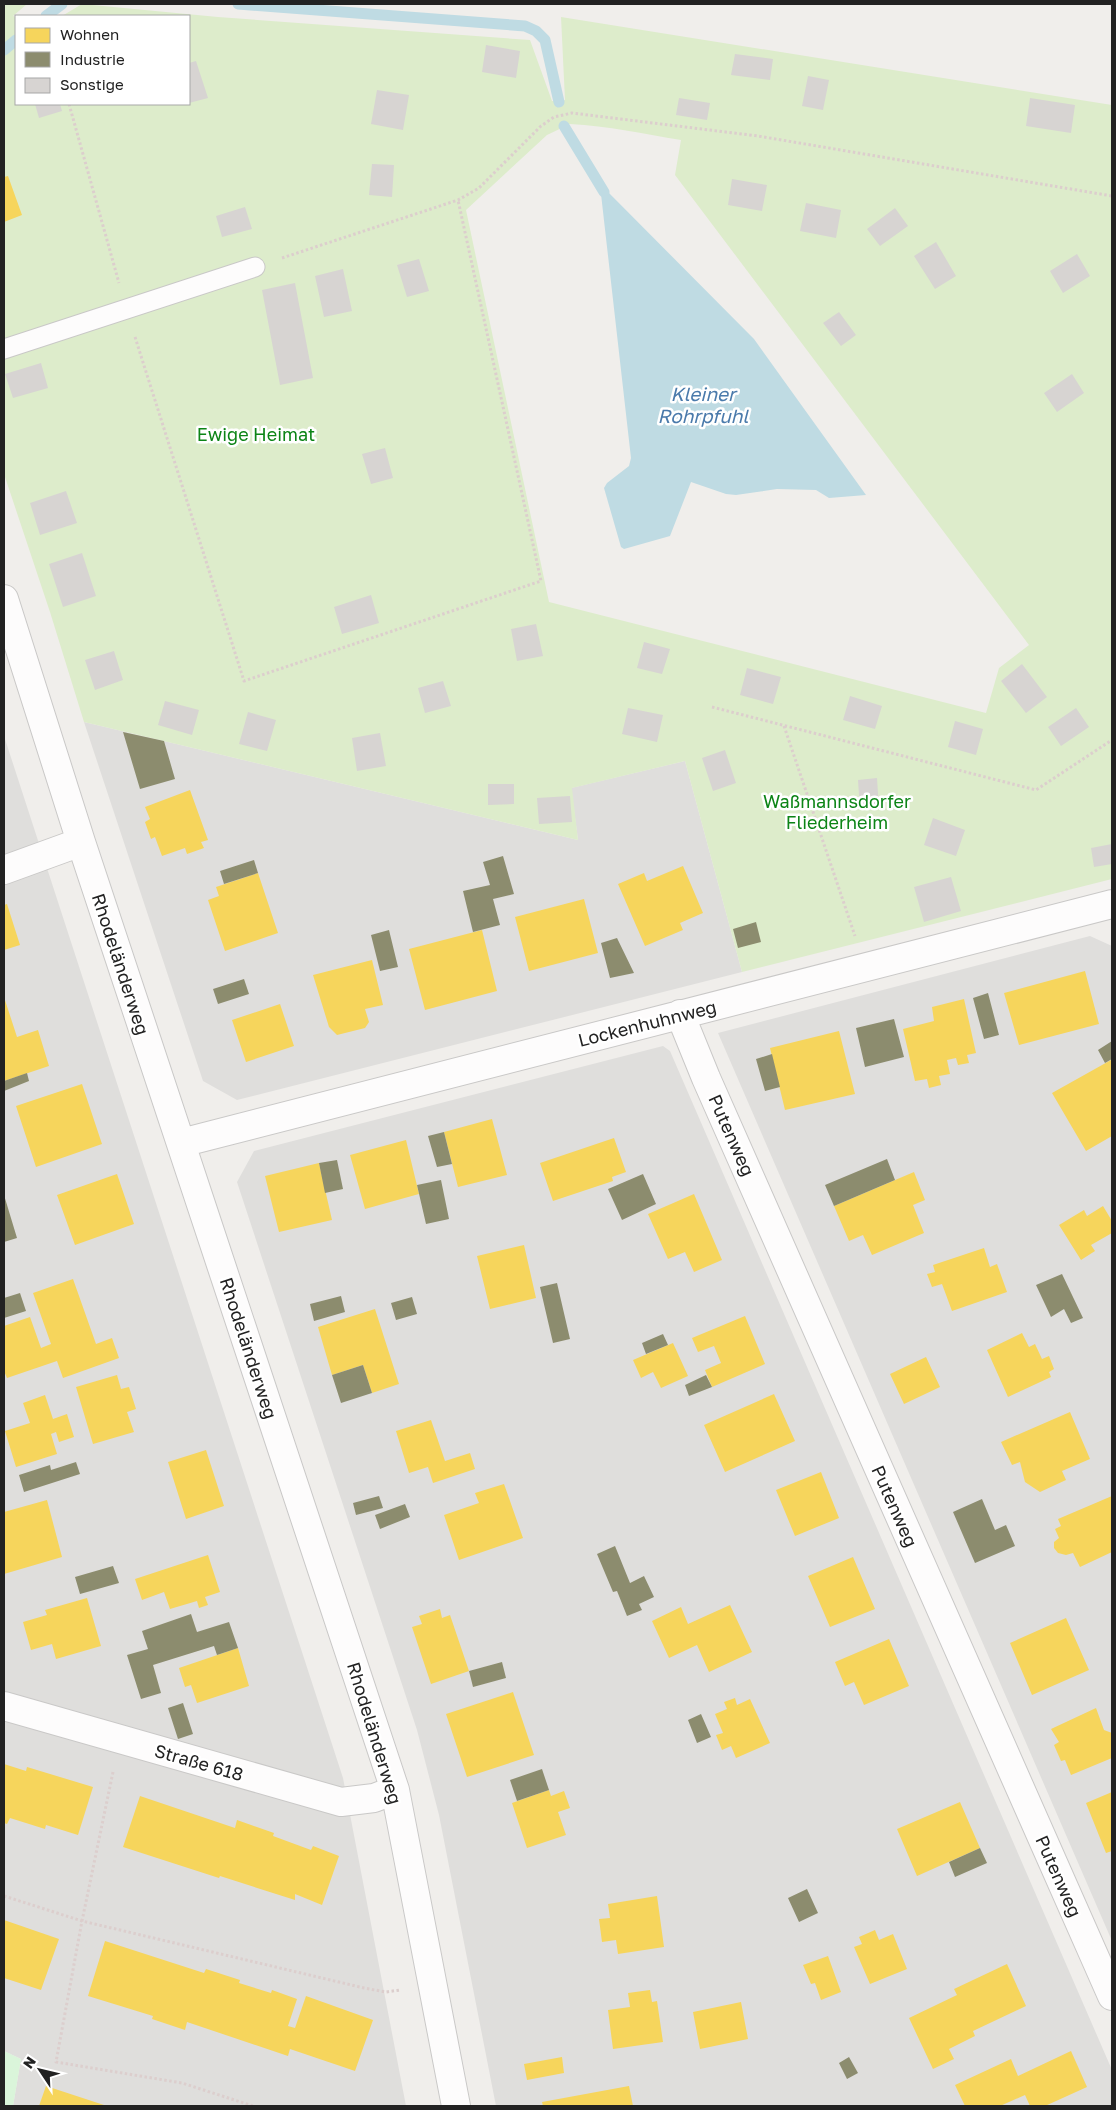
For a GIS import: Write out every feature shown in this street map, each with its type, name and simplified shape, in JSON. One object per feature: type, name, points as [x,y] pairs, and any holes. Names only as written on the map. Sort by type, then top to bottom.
[{"type":"street","name":"Rhodeländerweg","points":[[4,599],[81,842],[395,1790],[456,2106]]},
{"type":"street","points":[[4,870],[81,842]]},
{"type":"street","name":"Lockenhuhnweg","points":[[181,1143],[1112,904]]},
{"type":"street","name":"Putenweg","points":[[680,1014],[710,1087],[1112,1996]]},
{"type":"street","name":"Straße 618","points":[[4,1706],[341,1802],[374,1798],[395,1790]]},
{"type":"lane","points":[[4,349],[255,267]]},
{"type":"path","points":[[70,105],[127,309],[244,681],[541,581],[458,200]]},
{"type":"path","points":[[255,267],[458,200],[479,188],[541,126],[554,117],[572,113],[758,136],[1112,196]]},
{"type":"path","points":[[712,707],[1036,790],[1112,740]]},
{"type":"path","points":[[784,726],[857,940]]},
{"type":"path","points":[[113,1770],[56,2062],[182,2083],[253,2106]]},
{"type":"path","points":[[4,1896],[82,1921],[364,1988],[386,1992],[433,1986]]},
{"type":"shaded area","points":[[84,722],[578,840],[571,788],[685,761],[742,972],[237,1100],[203,1081]]},
{"type":"shaded area","points":[[4,736],[343,1778],[406,2106],[13,2106],[21,2059],[4,2051]]},
{"type":"shaded area","points":[[1090,936],[1112,946],[1112,1941],[718,1033]]},
{"type":"shaded area","points":[[663,1046],[670,1051],[1112,2070],[1112,2106],[496,2106],[439,1815],[417,1730],[237,1182],[254,1151]]},
{"type":"green space","name":"Ewige Heimat","points":[[4,4],[27,4],[13,16],[15,17],[15,105],[190,105],[190,15],[64,15],[82,4],[218,17],[530,40],[552,101],[565,100],[561,17],[1112,105],[1112,879],[742,972],[685,761],[572,788],[578,840],[84,722],[4,474]],"holes":[[[570,124],[612,128],[681,140],[675,175],[1029,645],[999,668],[986,713],[549,602],[466,210],[547,135]]]},
{"type":"green space","points":[[4,2051],[21,2059],[13,2106],[4,2106]]},
{"type":"water","name":"Kleiner Rohrpfuhl","points":[[607,191],[754,339],[866,495],[829,498],[816,490],[777,489],[736,495],[726,494],[691,482],[670,536],[624,549],[621,547],[604,488],[607,483],[629,466],[631,458],[601,194]]},
{"type":"building: Wohnen","points":[[8,176],[22,215],[4,222],[4,177]]},
{"type":"building: Wohnen","points":[[190,790],[208,840],[201,842],[204,848],[187,854],[185,848],[162,856],[155,837],[151,839],[145,822],[150,819],[145,807]]},
{"type":"building: Wohnen","points":[[683,866],[703,913],[680,923],[683,930],[645,946],[618,884],[644,873],[647,881]]},
{"type":"building: Wohnen","points":[[258,873],[278,933],[225,951],[208,900],[219,896],[216,887]]},
{"type":"building: Wohnen","points":[[584,899],[598,953],[529,971],[515,917]]},
{"type":"building: Wohnen","points":[[7,904],[20,945],[4,950],[4,905]]},
{"type":"building: Wohnen","points":[[482,930],[497,991],[425,1010],[409,949]]},
{"type":"building: Wohnen","points":[[372,960],[383,1005],[365,1009],[369,1022],[365,1028],[337,1035],[329,1027],[313,975]]},
{"type":"building: Wohnen","points":[[1085,971],[1099,1024],[1019,1045],[1004,993]]},
{"type":"building: Wohnen","points":[[4,997],[17,1037],[38,1030],[49,1066],[4,1081]]},
{"type":"building: Wohnen","points":[[964,999],[976,1053],[967,1055],[969,1063],[958,1065],[956,1058],[947,1060],[950,1074],[939,1076],[941,1085],[929,1088],[927,1079],[915,1081],[903,1029],[934,1021],[932,1007]]},
{"type":"building: Wohnen","points":[[280,1004],[294,1046],[246,1062],[232,1020]]},
{"type":"building: Wohnen","points":[[839,1031],[855,1094],[785,1110],[770,1048]]},
{"type":"building: Wohnen","points":[[1111,1060],[1112,1136],[1086,1151],[1052,1093]]},
{"type":"building: Wohnen","points":[[82,1084],[102,1144],[36,1167],[16,1106]]},
{"type":"building: Wohnen","points":[[492,1119],[507,1175],[458,1187],[444,1132]]},
{"type":"building: Wohnen","points":[[614,1138],[626,1172],[612,1177],[613,1181],[553,1201],[540,1163]]},
{"type":"building: Wohnen","points":[[406,1140],[419,1194],[365,1209],[350,1155]]},
{"type":"building: Wohnen","points":[[319,1163],[332,1220],[279,1232],[265,1176]]},
{"type":"building: Wohnen","points":[[914,1172],[925,1200],[913,1205],[924,1233],[872,1255],[863,1235],[849,1241],[834,1206]]},
{"type":"building: Wohnen","points":[[117,1174],[134,1224],[75,1245],[57,1195]]},
{"type":"building: Wohnen","points":[[694,1194],[722,1260],[694,1272],[685,1252],[668,1259],[648,1214]]},
{"type":"building: Wohnen","points":[[1103,1206],[1112,1221],[1112,1233],[1091,1245],[1095,1251],[1081,1260],[1059,1225],[1084,1210],[1087,1216]]},
{"type":"building: Wohnen","points":[[524,1245],[536,1298],[490,1309],[477,1256]]},
{"type":"building: Wohnen","points":[[984,1248],[990,1267],[997,1264],[1007,1292],[952,1311],[942,1284],[932,1287],[927,1274],[935,1272],[933,1265]]},
{"type":"building: Wohnen","points":[[73,1279],[96,1344],[112,1338],[119,1358],[63,1378],[57,1361],[7,1378],[4,1371],[4,1326],[30,1317],[41,1348],[51,1344],[33,1293]]},
{"type":"building: Wohnen","points":[[375,1309],[399,1384],[372,1393],[363,1365],[332,1375],[318,1327]]},
{"type":"building: Wohnen","points":[[745,1316],[765,1364],[712,1387],[705,1370],[721,1363],[714,1346],[698,1352],[692,1338]]},
{"type":"building: Wohnen","points":[[1022,1333],[1029,1347],[1035,1344],[1042,1359],[1049,1356],[1054,1369],[1049,1372],[1051,1377],[1008,1397],[987,1350]]},
{"type":"building: Wohnen","points":[[673,1343],[688,1376],[661,1388],[653,1372],[641,1378],[633,1360]]},
{"type":"building: Wohnen","points":[[926,1357],[940,1387],[904,1404],[890,1374]]},
{"type":"building: Wohnen","points":[[117,1375],[121,1389],[129,1387],[136,1409],[127,1412],[134,1432],[93,1444],[76,1387]]},
{"type":"building: Wohnen","points":[[774,1394],[795,1441],[725,1472],[704,1425]]},
{"type":"building: Wohnen","points":[[45,1395],[53,1419],[67,1414],[74,1437],[59,1442],[56,1432],[51,1434],[57,1454],[16,1467],[5,1431],[30,1423],[23,1403]]},
{"type":"building: Wohnen","points":[[1070,1412],[1090,1459],[1062,1471],[1066,1480],[1040,1492],[1025,1482],[1020,1462],[1012,1465],[1001,1442]]},
{"type":"building: Wohnen","points":[[431,1420],[445,1461],[470,1453],[475,1469],[433,1483],[428,1467],[409,1473],[396,1431]]},
{"type":"building: Wohnen","points":[[206,1450],[224,1506],[186,1519],[168,1462]]},
{"type":"building: Wohnen","points":[[821,1472],[839,1518],[795,1536],[776,1490]]},
{"type":"building: Wohnen","points":[[504,1484],[523,1538],[459,1560],[444,1515],[479,1503],[475,1493]]},
{"type":"building: Wohnen","points":[[1112,1496],[1112,1552],[1080,1567],[1073,1553],[1066,1555],[1058,1553],[1054,1548],[1054,1542],[1059,1538],[1055,1529],[1061,1526],[1058,1519]]},
{"type":"building: Wohnen","points":[[47,1500],[62,1557],[4,1574],[4,1512]]},
{"type":"building: Wohnen","points":[[208,1555],[220,1592],[205,1597],[208,1605],[199,1608],[197,1601],[170,1609],[164,1592],[142,1600],[135,1579]]},
{"type":"building: Wohnen","points":[[853,1557],[875,1609],[830,1627],[808,1576]]},
{"type":"building: Wohnen","points":[[87,1598],[101,1646],[56,1659],[52,1644],[31,1650],[23,1622],[47,1615],[45,1610]]},
{"type":"building: Wohnen","points":[[730,1605],[752,1652],[709,1672],[697,1645],[669,1658],[652,1621],[681,1607],[688,1624]]},
{"type":"building: Wohnen","points":[[440,1609],[442,1618],[450,1615],[469,1671],[431,1684],[412,1627],[422,1624],[419,1616]]},
{"type":"building: Wohnen","points":[[1066,1618],[1089,1670],[1032,1695],[1010,1643]]},
{"type":"building: Wohnen","points":[[889,1639],[909,1686],[864,1705],[854,1682],[845,1686],[835,1662]]},
{"type":"building: Wohnen","points":[[238,1648],[249,1686],[197,1703],[191,1685],[185,1687],[179,1668]]},
{"type":"building: Wohnen","points":[[513,1692],[534,1755],[467,1777],[446,1714]]},
{"type":"building: Wohnen","points":[[735,1698],[737,1705],[750,1699],[770,1743],[736,1758],[731,1746],[722,1750],[716,1735],[723,1733],[715,1714],[727,1709],[724,1702]]},
{"type":"building: Wohnen","points":[[1096,1708],[1104,1730],[1112,1733],[1112,1758],[1071,1775],[1065,1760],[1061,1761],[1054,1745],[1059,1742],[1051,1729]]},
{"type":"building: Wohnen","points":[[4,1764],[26,1771],[27,1767],[93,1787],[78,1835],[46,1825],[45,1829],[10,1818],[7,1824],[4,1823]]},
{"type":"building: Wohnen","points":[[549,1790],[551,1796],[564,1791],[570,1808],[558,1812],[566,1835],[527,1848],[512,1803]]},
{"type":"building: Wohnen","points":[[1112,1792],[1112,1851],[1106,1853],[1086,1803]]},
{"type":"building: Wohnen","points":[[140,1796],[235,1828],[237,1820],[274,1833],[273,1836],[311,1850],[313,1846],[339,1856],[322,1905],[295,1894],[295,1900],[123,1847]]},
{"type":"building: Wohnen","points":[[960,1802],[980,1848],[917,1876],[897,1829]]},
{"type":"building: Wohnen","points":[[657,1896],[664,1947],[618,1954],[616,1940],[602,1942],[599,1919],[610,1918],[608,1904]]},
{"type":"building: Wohnen","points":[[4,1920],[59,1939],[41,1990],[4,1978]]},
{"type":"building: Wohnen","points":[[875,1930],[879,1940],[893,1934],[907,1969],[870,1984],[854,1947],[862,1944],[859,1937]]},
{"type":"building: Wohnen","points":[[105,1941],[204,1973],[206,1969],[240,1980],[239,1983],[271,1993],[272,1990],[297,1999],[288,2026],[295,2028],[306,1996],[373,2020],[355,2071],[290,2049],[288,2056],[187,2022],[185,2030],[152,2019],[153,2016],[88,1996]]},
{"type":"building: Wohnen","points":[[828,1956],[841,1992],[821,2000],[815,1983],[811,1984],[803,1965]]},
{"type":"building: Wohnen","points":[[1007,1964],[1026,2006],[973,2031],[975,2036],[949,2049],[954,2059],[933,2069],[909,2018],[957,1995],[954,1989]]},
{"type":"building: Wohnen","points":[[650,1990],[652,2002],[657,2001],[663,2042],[613,2049],[608,2010],[630,2007],[628,1993]]},
{"type":"building: Wohnen","points":[[741,2002],[748,2039],[700,2049],[693,2012]]},
{"type":"building: Wohnen","points":[[1071,2051],[1087,2087],[1045,2106],[1030,2106],[1025,2095],[1000,2106],[965,2106],[955,2085],[1011,2059],[1018,2076]]},
{"type":"building: Wohnen","points":[[562,2057],[564,2073],[527,2080],[524,2064]]},
{"type":"building: Wohnen","points":[[46,2086],[107,2106],[39,2106]]},
{"type":"building: Wohnen","points":[[629,2086],[633,2106],[543,2106],[542,2102]]},
{"type":"building: Industrie","points":[[123,732],[164,741],[175,779],[140,789]]},
{"type":"building: Industrie","points":[[503,856],[514,894],[493,899],[500,925],[473,932],[463,891],[490,885],[483,862]]},
{"type":"building: Industrie","points":[[254,860],[258,873],[224,884],[220,871]]},
{"type":"building: Industrie","points":[[756,922],[761,942],[738,948],[733,929]]},
{"type":"building: Industrie","points":[[389,930],[398,967],[380,971],[371,935]]},
{"type":"building: Industrie","points":[[617,938],[634,973],[610,978],[601,943]]},
{"type":"building: Industrie","points":[[244,979],[249,994],[218,1004],[213,989]]},
{"type":"building: Industrie","points":[[988,993],[999,1035],[984,1039],[973,998]]},
{"type":"building: Industrie","points":[[894,1019],[904,1057],[865,1067],[856,1028]]},
{"type":"building: Industrie","points":[[1112,1041],[1112,1059],[1105,1063],[1098,1050]]},
{"type":"building: Industrie","points":[[772,1054],[780,1087],[765,1091],[756,1059]]},
{"type":"building: Industrie","points":[[27,1073],[29,1081],[4,1091],[4,1081]]},
{"type":"building: Industrie","points":[[444,1132],[452,1164],[437,1167],[428,1136]]},
{"type":"building: Industrie","points":[[887,1159],[895,1180],[834,1206],[825,1185]]},
{"type":"building: Industrie","points":[[337,1160],[343,1189],[325,1193],[319,1163]]},
{"type":"building: Industrie","points":[[643,1174],[656,1204],[622,1220],[608,1189]]},
{"type":"building: Industrie","points":[[441,1180],[449,1219],[426,1224],[417,1185]]},
{"type":"building: Industrie","points":[[4,1195],[17,1238],[4,1242]]},
{"type":"building: Industrie","points":[[1062,1274],[1083,1318],[1071,1323],[1064,1309],[1051,1317],[1036,1285]]},
{"type":"building: Industrie","points":[[557,1283],[570,1339],[553,1343],[540,1287]]},
{"type":"building: Industrie","points":[[20,1293],[26,1311],[4,1318],[4,1298]]},
{"type":"building: Industrie","points":[[341,1296],[345,1312],[314,1321],[310,1304]]},
{"type":"building: Industrie","points":[[412,1297],[417,1314],[396,1320],[391,1303]]},
{"type":"building: Industrie","points":[[663,1334],[668,1345],[646,1354],[642,1343]]},
{"type":"building: Industrie","points":[[363,1365],[372,1393],[341,1403],[332,1375]]},
{"type":"building: Industrie","points":[[706,1375],[712,1387],[689,1396],[685,1385]]},
{"type":"building: Industrie","points":[[76,1462],[80,1474],[24,1492],[19,1475],[50,1465],[51,1470]]},
{"type":"building: Industrie","points":[[379,1496],[383,1508],[356,1515],[353,1503]]},
{"type":"building: Industrie","points":[[982,1499],[995,1530],[1006,1525],[1015,1546],[975,1563],[953,1512]]},
{"type":"building: Industrie","points":[[405,1504],[410,1517],[380,1529],[375,1515]]},
{"type":"building: Industrie","points":[[615,1546],[630,1583],[644,1576],[654,1597],[639,1604],[642,1610],[627,1616],[617,1591],[613,1592],[597,1554]]},
{"type":"building: Industrie","points":[[113,1566],[119,1583],[80,1594],[75,1577]]},
{"type":"building: Industrie","points":[[191,1614],[197,1632],[229,1622],[238,1648],[217,1655],[214,1646],[153,1665],[161,1693],[141,1699],[127,1655],[148,1649],[142,1631]]},
{"type":"building: Industrie","points":[[502,1662],[506,1678],[473,1687],[469,1671]]},
{"type":"building: Industrie","points":[[183,1703],[193,1734],[178,1739],[168,1708]]},
{"type":"building: Industrie","points":[[701,1714],[711,1737],[697,1743],[688,1720]]},
{"type":"building: Industrie","points":[[542,1769],[549,1790],[517,1801],[510,1780]]},
{"type":"building: Industrie","points":[[980,1848],[987,1863],[955,1877],[949,1862]]},
{"type":"building: Industrie","points":[[807,1889],[818,1913],[799,1922],[788,1898]]},
{"type":"building: Industrie","points":[[849,2057],[858,2073],[847,2079],[839,2063]]},
{"type":"building: Sonstige","points":[[486,45],[520,51],[516,78],[482,72]]},
{"type":"building: Sonstige","points":[[735,54],[773,59],[770,80],[731,75]]},
{"type":"building: Sonstige","points":[[196,61],[208,98],[190,103],[190,63]]},
{"type":"building: Sonstige","points":[[808,76],[829,80],[823,110],[802,106]]},
{"type":"building: Sonstige","points":[[377,90],[409,95],[403,130],[371,124]]},
{"type":"building: Sonstige","points":[[679,98],[710,103],[707,120],[676,115]]},
{"type":"building: Sonstige","points":[[1030,98],[1075,105],[1071,133],[1026,126]]},
{"type":"building: Sonstige","points":[[35,105],[60,105],[62,111],[39,118]]},
{"type":"building: Sonstige","points":[[372,164],[394,165],[392,197],[369,195]]},
{"type":"building: Sonstige","points":[[732,179],[767,185],[762,211],[728,205]]},
{"type":"building: Sonstige","points":[[806,203],[841,210],[836,238],[800,231]]},
{"type":"building: Sonstige","points":[[245,207],[252,229],[222,237],[216,216]]},
{"type":"building: Sonstige","points":[[895,208],[908,226],[880,246],[867,229]]},
{"type":"building: Sonstige","points":[[936,242],[956,276],[935,289],[914,256]]},
{"type":"building: Sonstige","points":[[1077,254],[1090,276],[1063,293],[1050,271]]},
{"type":"building: Sonstige","points":[[419,259],[429,291],[407,297],[397,265]]},
{"type":"building: Sonstige","points":[[343,269],[352,311],[324,317],[315,276]]},
{"type":"building: Sonstige","points":[[295,283],[313,378],[280,385],[262,290]]},
{"type":"building: Sonstige","points":[[839,312],[856,335],[841,346],[823,323]]},
{"type":"building: Sonstige","points":[[41,363],[48,388],[13,398],[5,374]]},
{"type":"building: Sonstige","points":[[1072,374],[1084,393],[1057,412],[1044,393]]},
{"type":"building: Sonstige","points":[[385,448],[393,478],[371,484],[362,454]]},
{"type":"building: Sonstige","points":[[66,491],[77,523],[40,535],[30,503]]},
{"type":"building: Sonstige","points":[[82,553],[96,596],[63,607],[49,564]]},
{"type":"building: Sonstige","points":[[371,595],[379,623],[342,634],[334,607]]},
{"type":"building: Sonstige","points":[[536,624],[543,656],[517,661],[511,629]]},
{"type":"building: Sonstige","points":[[644,642],[670,649],[662,674],[637,668]]},
{"type":"building: Sonstige","points":[[114,651],[123,680],[95,690],[85,660]]},
{"type":"building: Sonstige","points":[[1022,664],[1047,697],[1026,713],[1001,681]]},
{"type":"building: Sonstige","points":[[747,668],[781,677],[773,704],[740,695]]},
{"type":"building: Sonstige","points":[[443,681],[451,706],[425,713],[418,688]]},
{"type":"building: Sonstige","points":[[850,696],[882,706],[875,729],[843,720]]},
{"type":"building: Sonstige","points":[[165,701],[199,710],[192,735],[158,725]]},
{"type":"building: Sonstige","points":[[628,708],[663,715],[657,742],[622,734]]},
{"type":"building: Sonstige","points":[[1076,708],[1089,727],[1061,746],[1048,727]]},
{"type":"building: Sonstige","points":[[248,712],[276,720],[267,751],[239,744]]},
{"type":"building: Sonstige","points":[[955,721],[983,729],[976,755],[948,747]]},
{"type":"building: Sonstige","points":[[380,733],[386,766],[357,771],[352,738]]},
{"type":"building: Sonstige","points":[[725,750],[736,783],[713,791],[702,758]]},
{"type":"building: Sonstige","points":[[877,778],[879,809],[860,810],[858,780]]},
{"type":"building: Sonstige","points":[[488,784],[514,784],[514,804],[488,805]]},
{"type":"building: Sonstige","points":[[570,796],[572,822],[539,824],[537,798]]},
{"type":"building: Sonstige","points":[[933,818],[965,830],[956,856],[924,845]]},
{"type":"building: Sonstige","points":[[1112,844],[1112,864],[1094,867],[1091,848]]},
{"type":"building: Sonstige","points":[[951,877],[961,911],[924,922],[914,887]]},
{"type":"waterway","points":[[47,15],[62,4]]},
{"type":"waterway","points":[[238,4],[525,26],[536,31],[545,40],[559,102]]},
{"type":"waterway","points":[[4,50],[15,41]]},
{"type":"waterway","points":[[564,126],[604,192]]},
{"type":"park label","name":"Waßmannsdorfer Fliederheim","points":[[837,811]]}]
